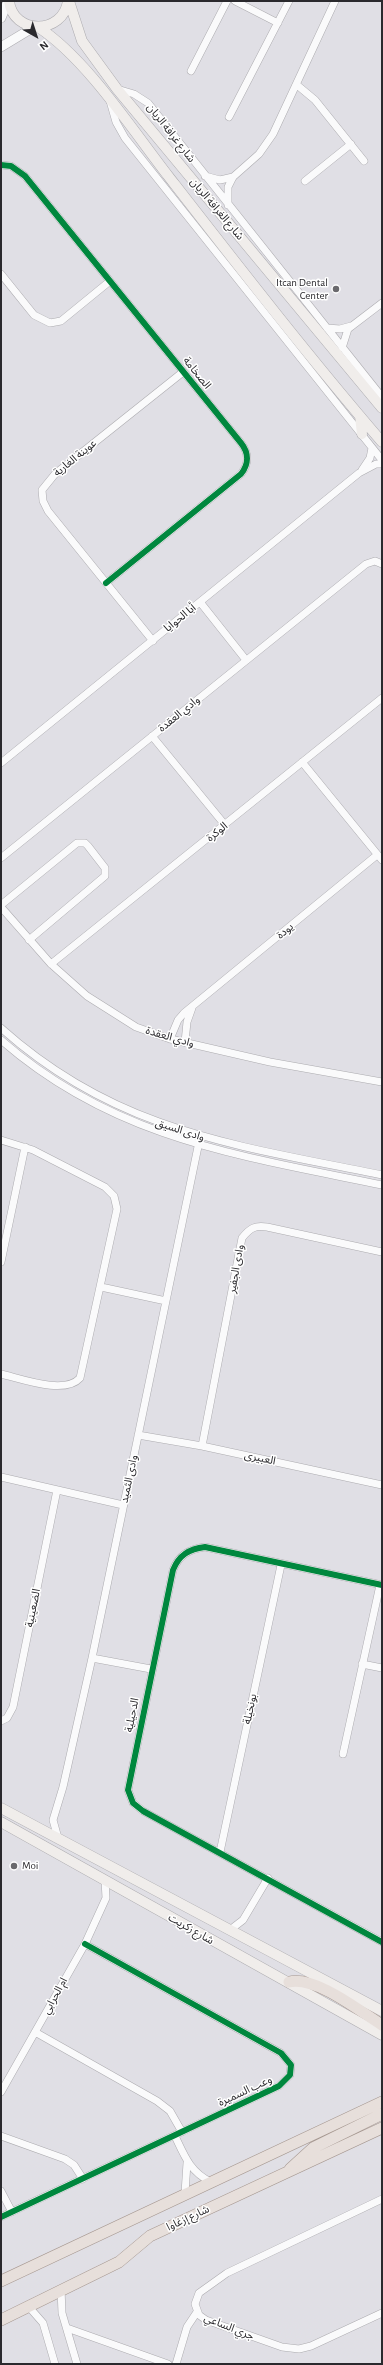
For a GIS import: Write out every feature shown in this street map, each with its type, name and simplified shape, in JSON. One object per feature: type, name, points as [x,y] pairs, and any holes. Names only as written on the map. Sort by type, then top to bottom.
[{"type":"main road","name":"شارع الغرافة الريان","points":[[9,1],[16,18],[24,24],[36,27],[68,51],[110,101],[255,288],[382,442]]},
{"type":"main road","name":"شارع الغرافة الريان","points":[[68,1],[82,41],[117,89],[382,408]]},
{"type":"main road","points":[[36,27],[50,25],[59,19],[66,9],[68,1]]},
{"type":"main road","points":[[301,309],[316,315]]},
{"type":"main road","points":[[356,366],[365,386]]},
{"type":"main road","points":[[360,416],[362,434]]},
{"type":"main road","name":"شارع زكريت","points":[[1,1808],[382,2011]]},
{"type":"main road","name":"شارع زكريت","points":[[1,1822],[382,2035]]},
{"type":"main road","points":[[288,1982],[299,1980],[314,1984],[382,2025]]},
{"type":"main road","points":[[1,2281],[185,2193],[382,2102]]},
{"type":"main road","points":[[287,2172],[312,2148],[382,2114]]},
{"type":"main road","name":"شارع إزغاوا","points":[[1,2320],[29,2307],[61,2289],[125,2259],[144,2239],[382,2128]]},
{"type":"street","points":[[1,18],[9,1]]},
{"type":"street","points":[[191,70],[227,1]]},
{"type":"street","points":[[234,1],[278,23]]},
{"type":"street","points":[[228,117],[289,1]]},
{"type":"street","points":[[205,176],[220,180],[233,177],[249,165],[266,145],[297,85],[335,1]]},
{"type":"street","points":[[1,47],[36,27]]},
{"type":"street","points":[[297,85],[315,100],[364,161]]},
{"type":"street","name":"شارع غرافة الريان","points":[[117,89],[134,94],[148,103],[382,397]]},
{"type":"street","name":"شارع الغرافة الريان","points":[[110,101],[116,122],[125,138],[382,460]]},
{"type":"street","points":[[305,181],[351,144]]},
{"type":"street","name":"الصخامة","points":[[1,165],[11,166],[25,176],[245,447],[248,458],[245,469],[236,479],[106,583]]},
{"type":"street","points":[[228,205],[228,188],[233,177]]},
{"type":"street","points":[[1,274],[34,315],[50,324],[61,321],[110,281]]},
{"type":"street","points":[[342,348],[345,335],[353,325],[382,303]]},
{"type":"street","points":[[327,328],[340,329],[353,325]]},
{"type":"street","name":"عوينة الغارية","points":[[153,641],[48,511],[43,501],[42,490],[55,474],[183,372]]},
{"type":"street","name":"أبا الحوايا","points":[[359,473],[370,458],[372,448]]},
{"type":"street","name":"أبا الحوايا","points":[[1,763],[359,473],[376,464],[382,464]]},
{"type":"street","name":"وادي العقدة","points":[[1,858],[366,564],[375,561],[382,564]]},
{"type":"street","points":[[200,602],[246,660]]},
{"type":"street","name":"الوكرة","points":[[51,964],[225,826],[382,698]]},
{"type":"street","points":[[152,736],[225,826]]},
{"type":"street","points":[[302,762],[380,857]]},
{"type":"street","points":[[1,906],[77,843],[85,843],[88,846],[106,868],[105,876],[29,940]]},
{"type":"street","name":"يودة","points":[[170,1039],[178,1020],[380,857]]},
{"type":"street","name":"وادي العقدة","points":[[1,906],[51,964],[87,996],[136,1027],[170,1039],[270,1062],[382,1082]]},
{"type":"street","points":[[184,1042],[187,1022],[192,1008]]},
{"type":"street","name":"وادى السيق","points":[[1,1028],[54,1071],[94,1094],[145,1118],[200,1137],[382,1176]]},
{"type":"street","name":"وادى السيق","points":[[1,1040],[43,1074],[101,1109],[139,1126],[198,1145],[382,1185]]},
{"type":"street","name":"وادى الثميد","points":[[53,1820],[63,1786],[92,1658],[200,1137]]},
{"type":"street","points":[[1,1140],[25,1147],[105,1187],[114,1196],[117,1209],[83,1372],[76,1382],[71,1385],[59,1386],[1,1374]]},
{"type":"street","points":[[1,1262],[25,1147]]},
{"type":"street","name":"وادى الجفير","points":[[202,1446],[242,1238],[247,1231],[252,1227],[267,1227],[382,1252]]},
{"type":"street","points":[[101,1287],[166,1301]]},
{"type":"street","name":"العبيرى","points":[[138,1435],[202,1446],[382,1485]]},
{"type":"street","points":[[1,1477],[123,1506]]},
{"type":"street","name":"الضعينية","points":[[1,1722],[7,1718],[13,1707],[57,1490]]},
{"type":"street","name":"الدحيلية","points":[[381,1585],[205,1548],[192,1550],[182,1556],[173,1570],[128,1781],[130,1798],[144,1811],[382,1942]]},
{"type":"street","name":"بونخيلة","points":[[220,1852],[281,1565]]},
{"type":"street","points":[[343,1754],[362,1664],[381,1585]]},
{"type":"street","points":[[92,1658],[151,1669]]},
{"type":"street","points":[[362,1664],[382,1668]]},
{"type":"street","points":[[40,1830],[53,1820],[58,1838]]},
{"type":"street","points":[[240,1936],[243,1920],[268,1878]]},
{"type":"street","name":"ام الحرابي","points":[[1,2092],[85,1944],[106,1898],[105,1880]]},
{"type":"street","points":[[106,1898],[123,1890]]},
{"type":"street","points":[[230,1930],[243,1920]]},
{"type":"street","name":"وعب السميرة","points":[[1,2217],[284,2083],[291,2070],[289,2060],[281,2053],[85,1944]]},
{"type":"street","points":[[35,2032],[158,2101],[173,2115],[187,2163],[185,2193]]},
{"type":"street","points":[[1,2136],[65,2159],[74,2165],[84,2178]]},
{"type":"street","points":[[187,2163],[195,2172],[210,2182]]},
{"type":"street","points":[[1,2192],[12,2212]]},
{"type":"street","name":"جري الساعي","points":[[382,2199],[220,2277],[197,2297],[195,2304],[197,2312],[202,2318],[294,2349],[310,2346],[382,2313]]},
{"type":"street","points":[[61,2289],[61,2305],[77,2364]]},
{"type":"street","points":[[29,2307],[43,2323],[55,2364]]},
{"type":"street","points":[[176,2364],[187,2328],[197,2312]]},
{"type":"street","points":[[67,2328],[168,2364]]},
{"type":"cycle path","points":[[1,165],[11,166],[25,176],[246,451],[247,462],[241,474],[106,583]]},
{"type":"cycle path","points":[[382,1585],[205,1547],[194,1549],[185,1554],[178,1560],[173,1570],[128,1790],[133,1803],[143,1811],[382,1942]]},
{"type":"cycle path","points":[[1,2217],[279,2086],[290,2075],[291,2065],[281,2053],[85,1944]]},
{"type":"place","name":"Itcan Dental Center","points":[[336,289]]},
{"type":"place","name":"Moi","points":[[14,1866]]}]
